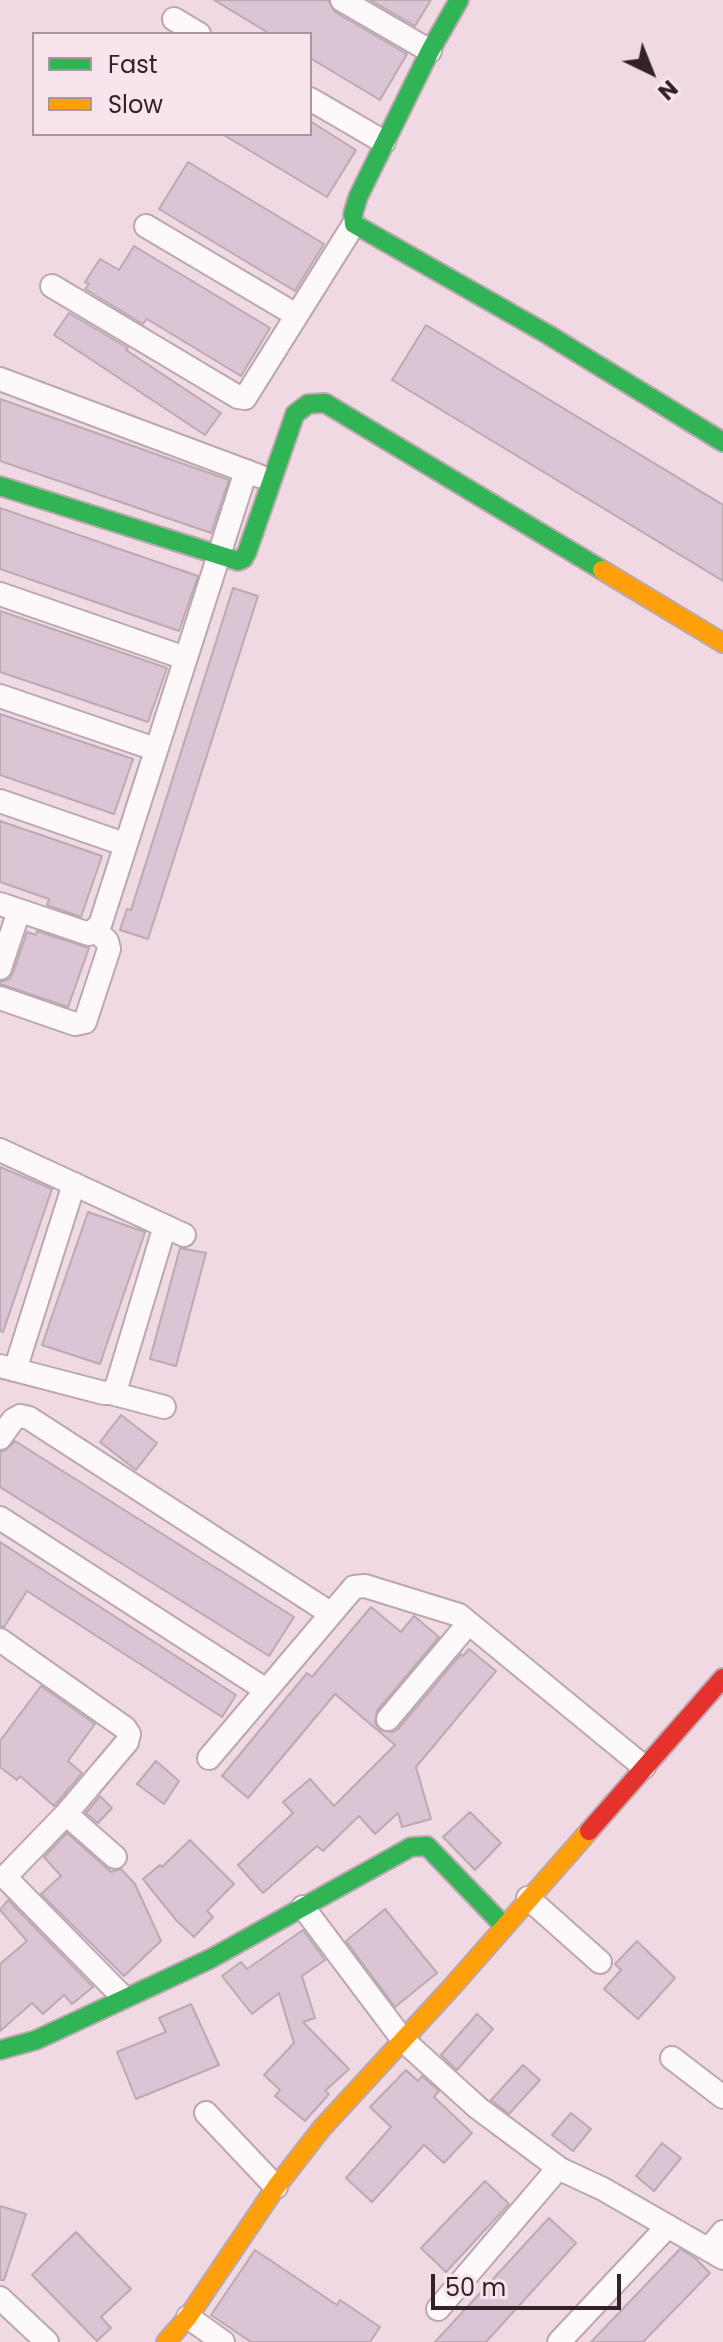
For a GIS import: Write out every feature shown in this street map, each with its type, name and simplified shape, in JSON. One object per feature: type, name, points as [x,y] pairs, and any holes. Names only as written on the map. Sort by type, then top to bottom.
[{"type":"street","points":[[342,0],[430,51]]},
{"type":"street","points":[[52,286],[238,397],[245,398],[354,224],[353,214],[358,197],[430,51],[459,0]]},
{"type":"street","points":[[174,19],[196,32]]},
{"type":"street","points":[[312,100],[384,142]]},
{"type":"street","points":[[354,224],[547,334],[723,442]]},
{"type":"street","points":[[146,226],[296,315]]},
{"type":"street","points":[[0,379],[271,480]]},
{"type":"street","points":[[0,486],[238,561],[243,559],[295,414],[308,404],[325,403],[723,643]]},
{"type":"street","points":[[0,968],[10,907],[89,934],[100,925],[246,471]]},
{"type":"street","points":[[0,594],[185,658]]},
{"type":"street","points":[[0,696],[155,749]]},
{"type":"street","points":[[0,801],[124,844]]},
{"type":"street","points":[[0,998],[75,1024],[85,1022],[109,949],[107,941],[96,931]]},
{"type":"street","points":[[0,1150],[175,1231],[117,1385],[111,1393]]},
{"type":"street","points":[[74,1184],[8,1368],[164,1407]]},
{"type":"street","points":[[0,1438],[13,1420],[20,1416],[29,1418],[330,1613]]},
{"type":"street","points":[[0,1518],[266,1690]]},
{"type":"street","points":[[209,1758],[330,1613],[354,1587],[365,1586],[459,1615],[644,1767]]},
{"type":"street","points":[[388,1719],[468,1624]]},
{"type":"street","points":[[0,1640],[125,1728],[129,1734],[127,1742],[66,1814],[2,1874],[123,1997]]},
{"type":"street","points":[[166,2342],[188,2317],[276,2187],[322,2128],[723,1678]]},
{"type":"street","points":[[66,1814],[115,1857]]},
{"type":"street","points":[[0,2050],[36,2040],[210,1959],[411,1847],[427,1846],[504,1926]]},
{"type":"street","points":[[528,1898],[600,1962]]},
{"type":"street","points":[[303,1907],[403,2040],[478,2108],[560,2169],[592,2183],[668,2226],[718,2246]]},
{"type":"street","points":[[672,2058],[723,2097]]},
{"type":"street","points":[[206,2113],[276,2187]]},
{"type":"street","points":[[438,2309],[560,2169]]},
{"type":"street","points":[[559,2342],[668,2226]]},
{"type":"street","points":[[0,2298],[47,2342]]},
{"type":"street","points":[[188,2317],[223,2342]]},
{"type":"building","points":[[214,0],[328,0],[335,12],[407,54],[380,100],[312,59],[312,32],[267,32]]},
{"type":"building","points":[[370,0],[431,0],[415,26]]},
{"type":"building","points":[[312,122],[356,150],[327,197],[225,136],[312,136]]},
{"type":"building","points":[[188,162],[324,244],[295,291],[159,209]]},
{"type":"building","points":[[134,246],[270,328],[241,376],[147,319],[143,324],[85,289],[89,284],[85,282],[100,259],[119,270]]},
{"type":"building","points":[[69,313],[128,348],[126,350],[221,413],[205,435],[54,335]]},
{"type":"building","points":[[426,325],[723,505],[723,581],[392,380]]},
{"type":"building","points":[[0,399],[229,480],[211,533],[0,461]]},
{"type":"building","points":[[0,508],[198,576],[179,631],[0,569]]},
{"type":"building","points":[[233,588],[258,596],[148,939],[120,930],[127,909],[131,910]]},
{"type":"building","points":[[0,611],[167,668],[148,722],[0,672]]},
{"type":"building","points":[[0,714],[133,759],[114,814],[0,775]]},
{"type":"building","points":[[0,821],[102,856],[81,917],[47,905],[49,899],[0,882]]},
{"type":"building","points":[[37,931],[89,948],[68,1007],[0,984],[13,973],[27,932],[36,935]]},
{"type":"building","points":[[0,1167],[52,1189],[3,1332],[0,1331]]},
{"type":"building","points":[[88,1212],[145,1232],[100,1364],[42,1345]]},
{"type":"building","points":[[180,1248],[206,1253],[176,1366],[150,1359]]},
{"type":"building","points":[[121,1415],[157,1443],[136,1470],[100,1442]]},
{"type":"building","points":[[15,1441],[294,1617],[269,1656],[0,1487],[0,1452]]},
{"type":"building","points":[[0,1542],[236,1695],[222,1717],[27,1591],[4,1627],[0,1626]]},
{"type":"building","points":[[371,1607],[401,1632],[414,1616],[439,1637],[377,1711],[375,1723],[380,1730],[392,1732],[398,1729],[461,1654],[463,1656],[469,1649],[496,1671],[416,1767],[431,1819],[402,1827],[398,1813],[375,1834],[359,1816],[323,1851],[317,1846],[263,1893],[238,1865],[293,1813],[283,1802],[310,1779],[334,1806],[395,1745],[335,1694],[248,1798],[222,1776],[307,1673],[312,1677]]},
{"type":"building","points":[[41,1686],[95,1724],[68,1761],[82,1773],[54,1806],[20,1776],[17,1780],[0,1767],[0,1741]]},
{"type":"building","points":[[156,1761],[179,1781],[164,1804],[137,1784]]},
{"type":"building","points":[[100,1796],[112,1808],[98,1823],[86,1813]]},
{"type":"building","points":[[470,1812],[501,1843],[475,1870],[443,1837]]},
{"type":"building","points":[[67,1833],[111,1872],[121,1869],[135,1884],[161,1941],[124,1976],[41,1894],[61,1876],[44,1857]]},
{"type":"building","points":[[190,1840],[234,1884],[207,1911],[213,1917],[194,1937],[143,1879],[160,1865],[162,1867]]},
{"type":"building","points":[[8,1900],[93,1987],[72,2004],[64,1995],[43,2014],[32,2003],[0,2031],[0,1964],[27,1941],[0,1910]]},
{"type":"building","points":[[385,1909],[437,1973],[395,2007],[346,1941]]},
{"type":"building","points":[[303,1930],[325,1960],[302,1976],[315,2018],[303,2022],[349,2069],[325,2091],[329,2094],[305,2121],[275,2096],[280,2090],[264,2075],[294,2043],[279,1993],[252,2014],[222,1976],[241,1962],[247,1969]]},
{"type":"building","points":[[637,1941],[675,1978],[638,2019],[604,1989],[621,1970],[615,1964]]},
{"type":"building","points":[[191,2004],[219,2065],[136,2099],[117,2052],[166,2032],[159,2018]]},
{"type":"building","points":[[477,2014],[493,2029],[457,2070],[441,2055]]},
{"type":"building","points":[[523,2065],[540,2080],[509,2114],[491,2100]]},
{"type":"building","points":[[406,2070],[418,2081],[422,2076],[439,2091],[434,2097],[472,2133],[444,2163],[424,2145],[372,2202],[346,2178],[391,2127],[370,2107]]},
{"type":"building","points":[[571,2113],[591,2129],[573,2151],[552,2135]]},
{"type":"building","points":[[662,2143],[681,2158],[654,2191],[636,2176]]},
{"type":"building","points":[[485,2181],[509,2204],[446,2272],[421,2248]]},
{"type":"building","points":[[0,2206],[26,2214],[4,2280],[0,2280]]},
{"type":"building","points":[[549,2218],[576,2243],[486,2342],[435,2342]]},
{"type":"building","points":[[76,2232],[131,2289],[101,2317],[111,2328],[97,2341],[32,2275]]},
{"type":"building","points":[[680,2249],[710,2273],[643,2342],[591,2342]]},
{"type":"building","points":[[255,2250],[337,2305],[340,2300],[380,2327],[370,2342],[251,2342],[211,2315]]},
{"type":"traffic: fast","points":[[459,0],[430,51],[358,197],[353,214],[354,224],[547,334],[723,442]]},
{"type":"traffic: fast","points":[[0,486],[238,561],[247,552],[295,414],[308,404],[325,403],[602,570]]},
{"type":"traffic: fast","points":[[0,2050],[36,2040],[210,1959],[411,1847],[427,1846],[504,1926]]},
{"type":"traffic: slow","points":[[602,570],[723,643]]},
{"type":"traffic: slow","points":[[166,2342],[188,2317],[276,2187],[322,2128],[589,1831]]},
{"type":"traffic: jam","points":[[589,1831],[723,1678]]}]
